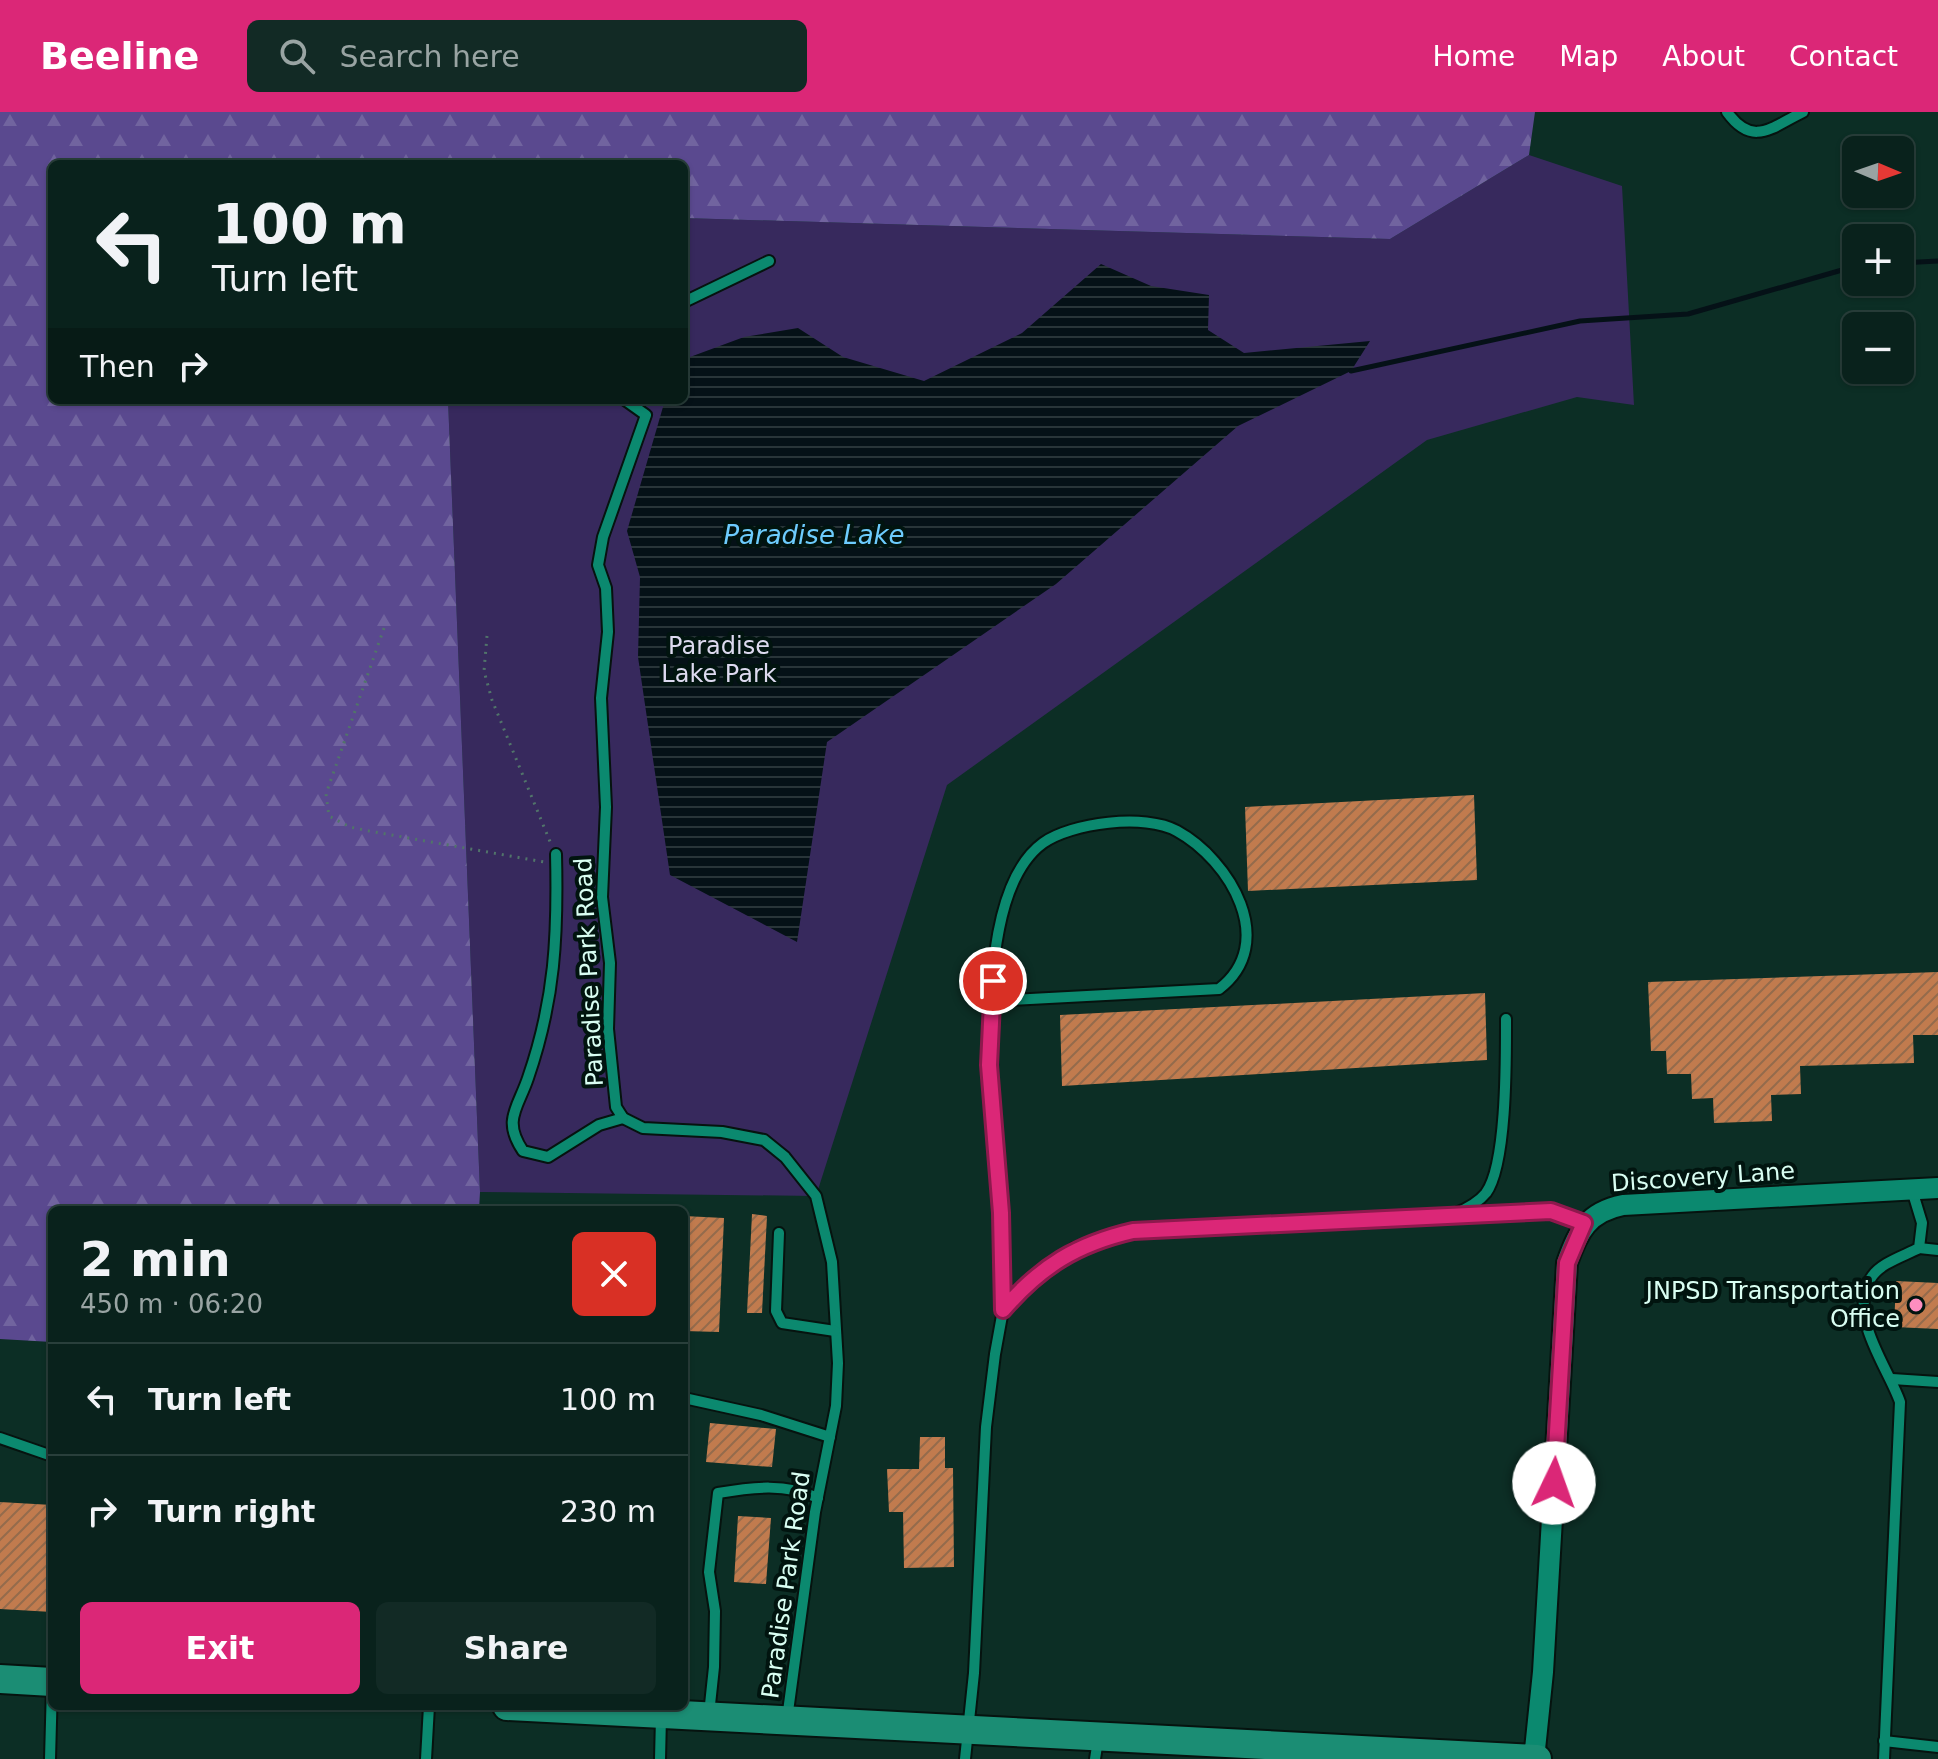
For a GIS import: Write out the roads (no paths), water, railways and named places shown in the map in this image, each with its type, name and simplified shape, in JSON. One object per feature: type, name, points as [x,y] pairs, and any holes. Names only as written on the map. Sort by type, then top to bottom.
[{"type":"street","name":"Discovery Lane","points":[[1584,1223],[1597,1213],[1623,1205],[1938,1188]]},
{"type":"street","points":[[584,1710],[969,1729],[1096,1748],[1536,1759],[1567,1263],[1584,1223]]},
{"type":"street","points":[[0,1679],[48,1682]]},
{"type":"lane","points":[[1727,112],[1739,127],[1751,133],[1768,130],[1803,112]]},
{"type":"lane","points":[[688,300],[769,261]]},
{"type":"lane","name":"Paradise Park Road","points":[[631,404],[646,415],[603,537],[598,565],[606,588],[608,632],[601,698],[606,807],[602,897],[610,963],[608,1029],[616,1107],[623,1118],[643,1128],[750,1136],[764,1140],[785,1157],[816,1196],[832,1262],[836,1406],[818,1498],[787,1721]]},
{"type":"lane","points":[[965,1759],[986,1427],[1003,1310],[1001,1213],[989,1065],[992,1001],[999,921],[1021,867],[1041,844],[1071,828],[1134,822],[1176,830],[1227,874],[1240,894],[1245,917],[1241,957],[1233,978],[1219,989],[992,1001]]},
{"type":"lane","points":[[556,859],[557,942],[552,993],[543,1035],[512,1116],[512,1135],[523,1151],[548,1157],[583,1134],[623,1118]]},
{"type":"lane","points":[[1454,1214],[1481,1198],[1494,1173],[1500,1147],[1506,1019]]},
{"type":"lane","points":[[1912,1190],[1922,1223],[1919,1248]]},
{"type":"lane","points":[[1003,1310],[1025,1285],[1074,1248],[1133,1231],[1539,1209],[1584,1223]]},
{"type":"lane","points":[[779,1233],[776,1311],[782,1323],[835,1331]]},
{"type":"lane","points":[[1884,1759],[1901,1439],[1900,1402],[1892,1379],[1877,1354],[1865,1317],[1865,1298],[1871,1278],[1883,1266],[1919,1248],[1938,1250]]},
{"type":"lane","points":[[1892,1379],[1938,1382]]},
{"type":"lane","points":[[688,1399],[761,1415],[830,1437]]},
{"type":"lane","points":[[0,1438],[48,1455]]},
{"type":"lane","points":[[708,1716],[715,1611],[709,1572],[718,1493],[748,1488],[797,1488],[818,1498]]},
{"type":"lane","points":[[50,1759],[51,1710]]},
{"type":"lane","points":[[426,1759],[429,1710]]},
{"type":"lane","points":[[660,1759],[661,1714]]},
{"type":"lane","points":[[1884,1741],[1938,1747]]},
{"type":"water","name":"Paradise Lake","points":[[1101,264],[1151,286],[1209,295],[1208,330],[1244,353],[1370,341],[1351,371],[1238,426],[1056,584],[827,742],[797,942],[670,875],[638,657],[640,577],[627,531],[664,404],[688,404],[690,357],[744,337],[798,328],[843,357],[924,381],[1022,333]]},
{"type":"waterway","points":[[1914,262],[1938,261]]},
{"type":"waterway","points":[[1351,371],[1580,321],[1688,314],[1842,270]]},
{"type":"place","name":"JNPSD Transportation Office","points":[[1916,1305]]},
{"type":"park label","name":"Paradise Lake Park","points":[[719,660]]}]
